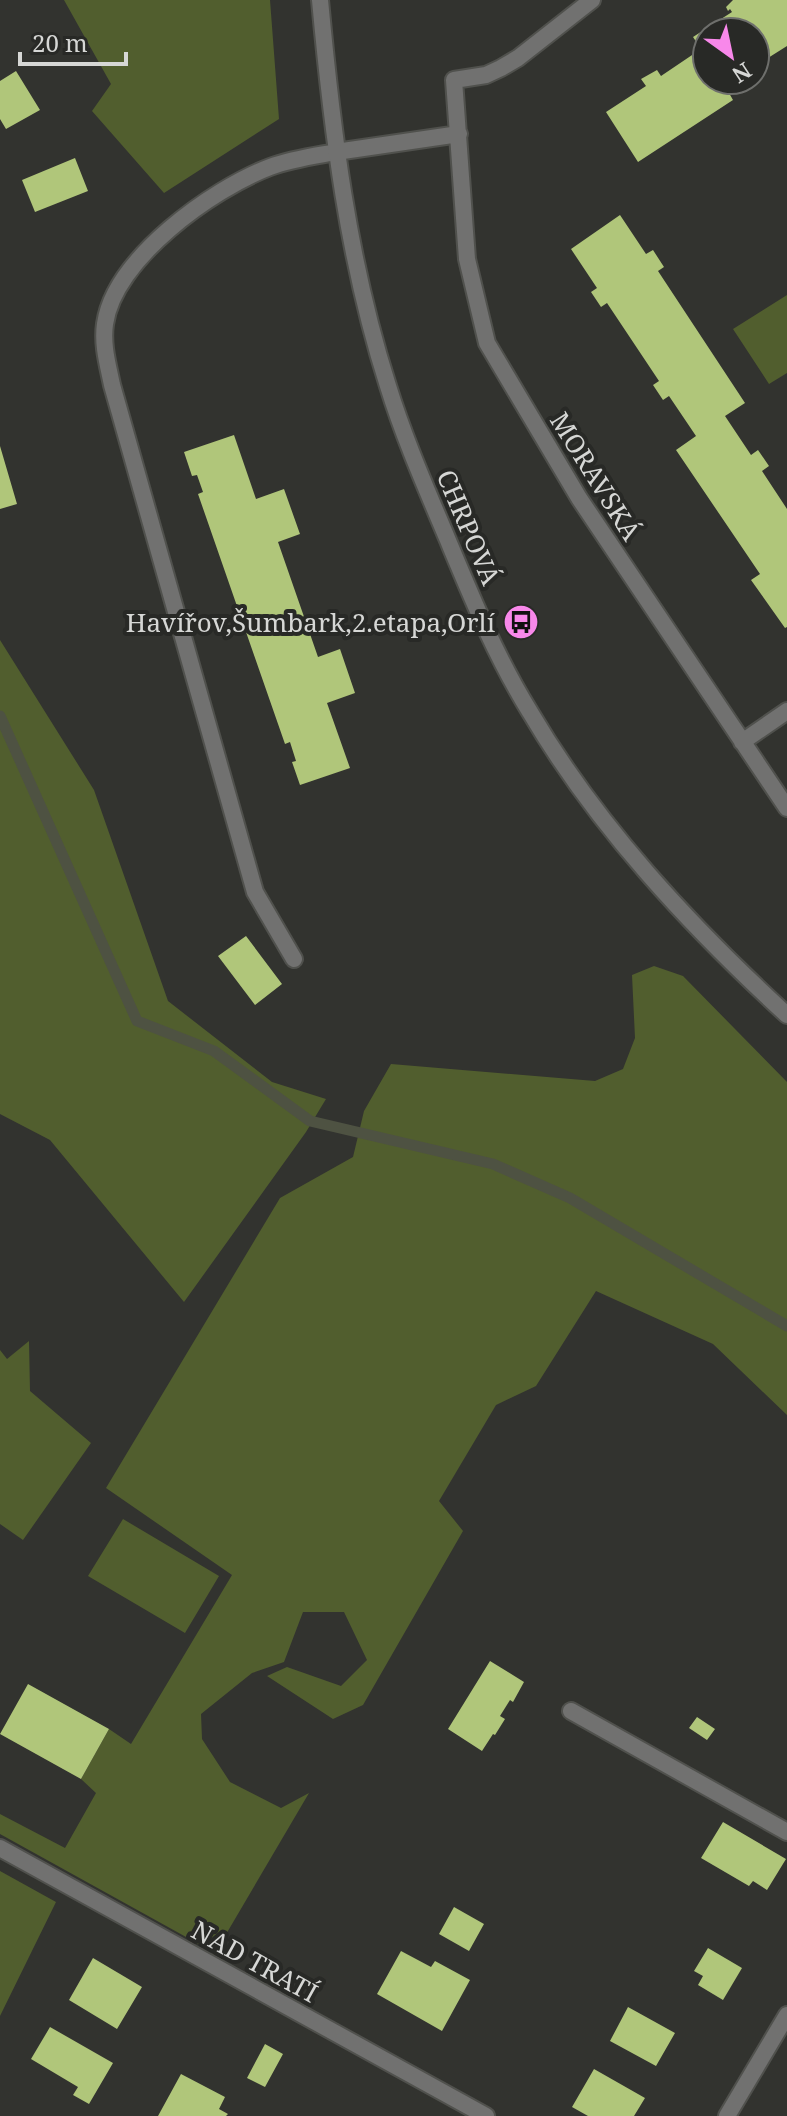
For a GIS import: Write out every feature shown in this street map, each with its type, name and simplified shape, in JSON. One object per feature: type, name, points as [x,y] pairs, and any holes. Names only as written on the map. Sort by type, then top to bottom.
[{"type":"street","name":"CHRPOVÁ","points":[[320,0],[336,152],[362,291],[388,385],[423,480],[498,657],[530,713],[595,809],[675,904],[743,975],[787,1015]]},
{"type":"street","name":"MORAVSKÁ","points":[[592,0],[501,68],[486,75],[454,80],[467,259],[487,343],[579,498],[787,808]]},
{"type":"street","points":[[294,959],[255,892],[112,385],[106,358],[105,323],[116,290],[151,245],[178,221],[246,178],[270,167],[336,152],[459,134]]},
{"type":"street","points":[[742,742],[787,711]]},
{"type":"street","points":[[571,1711],[787,1832]]},
{"type":"street","name":"NAD TRATÍ","points":[[0,1848],[486,2116]]},
{"type":"street","points":[[727,2116],[787,2015]]},
{"type":"green space","points":[[64,0],[270,0],[279,119],[164,193],[92,111],[111,84]]},
{"type":"green space","points":[[787,295],[787,373],[769,384],[733,329]]},
{"type":"green space","points":[[0,640],[94,790],[168,1001],[272,1082],[326,1099],[306,1132],[184,1302],[50,1140],[0,1114]]},
{"type":"green space","points":[[654,966],[683,976],[787,1082],[787,1415],[713,1344],[596,1291],[536,1386],[496,1405],[439,1501],[463,1531],[363,1705],[333,1719],[267,1676],[287,1667],[341,1686],[367,1660],[344,1612],[303,1612],[284,1662],[252,1673],[201,1714],[202,1739],[230,1782],[281,1808],[309,1793],[215,1953],[0,1834],[0,1814],[65,1848],[96,1793],[81,1779],[109,1729],[131,1744],[232,1575],[106,1488],[280,1198],[353,1157],[364,1111],[391,1064],[595,1081],[623,1069],[635,1038],[632,975]]},
{"type":"green space","points":[[29,1341],[30,1391],[91,1443],[23,1540],[0,1524],[0,1350],[7,1359]]},
{"type":"green space","points":[[123,1519],[219,1576],[185,1633],[88,1576]]},
{"type":"green space","points":[[0,1871],[56,1902],[0,2016]]},
{"type":"building","points":[[733,0],[787,0],[787,46],[771,56],[771,16],[726,16],[732,12],[726,7]]},
{"type":"building","points":[[691,56],[691,96],[731,96],[733,100],[638,162],[606,112],[646,86],[641,79],[657,70],[661,76]]},
{"type":"building","points":[[16,71],[40,110],[6,129],[0,119],[0,81]]},
{"type":"building","points":[[75,158],[88,191],[35,212],[22,180]]},
{"type":"building","points":[[620,215],[646,254],[653,250],[664,267],[658,271],[745,403],[725,416],[751,455],[758,450],[769,466],[762,471],[787,509],[785,628],[751,580],[760,574],[676,450],[696,436],[669,396],[663,400],[653,385],[659,381],[607,303],[601,307],[591,292],[597,288],[571,249]]},
{"type":"building","points":[[234,435],[256,499],[284,489],[300,534],[278,542],[318,657],[340,649],[355,693],[327,703],[350,768],[300,785],[292,762],[296,761],[290,742],[285,744],[198,494],[203,492],[197,475],[192,476],[184,452]]},
{"type":"building","points":[[0,446],[17,504],[0,509]]},
{"type":"building","points":[[246,936],[282,984],[255,1005],[218,956]]},
{"type":"building","points":[[490,1661],[524,1682],[513,1702],[510,1700],[500,1716],[505,1719],[482,1751],[448,1729]]},
{"type":"building","points":[[28,1684],[109,1729],[81,1779],[0,1734]]},
{"type":"building","points":[[697,1717],[715,1729],[707,1740],[689,1728]]},
{"type":"building","points":[[723,1822],[786,1859],[767,1890],[753,1881],[749,1886],[701,1858]]},
{"type":"building","points":[[454,1907],[484,1924],[469,1951],[439,1934]]},
{"type":"building","points":[[708,1948],[742,1968],[723,2000],[698,1985],[703,1976],[694,1971]]},
{"type":"building","points":[[401,1951],[431,1967],[435,1961],[470,1980],[442,2031],[377,1994]]},
{"type":"building","points":[[93,1958],[142,1987],[117,2029],[69,2000]]},
{"type":"building","points":[[628,2007],[675,2033],[656,2066],[610,2041]]},
{"type":"building","points":[[50,2027],[113,2063],[89,2104],[73,2095],[78,2087],[31,2059]]},
{"type":"building","points":[[265,2044],[283,2054],[265,2087],[247,2078]]},
{"type":"building","points":[[594,2069],[645,2098],[634,2116],[588,2116],[572,2107]]},
{"type":"building","points":[[181,2074],[225,2097],[219,2109],[228,2114],[158,2116]]},
{"type":"waterway","points":[[0,716],[137,1021],[214,1051],[310,1121],[493,1164],[570,1198],[787,1326]]},
{"type":"place","name":"Havířov,Šumbark,2.etapa,Orlí","points":[[521,622]]}]
